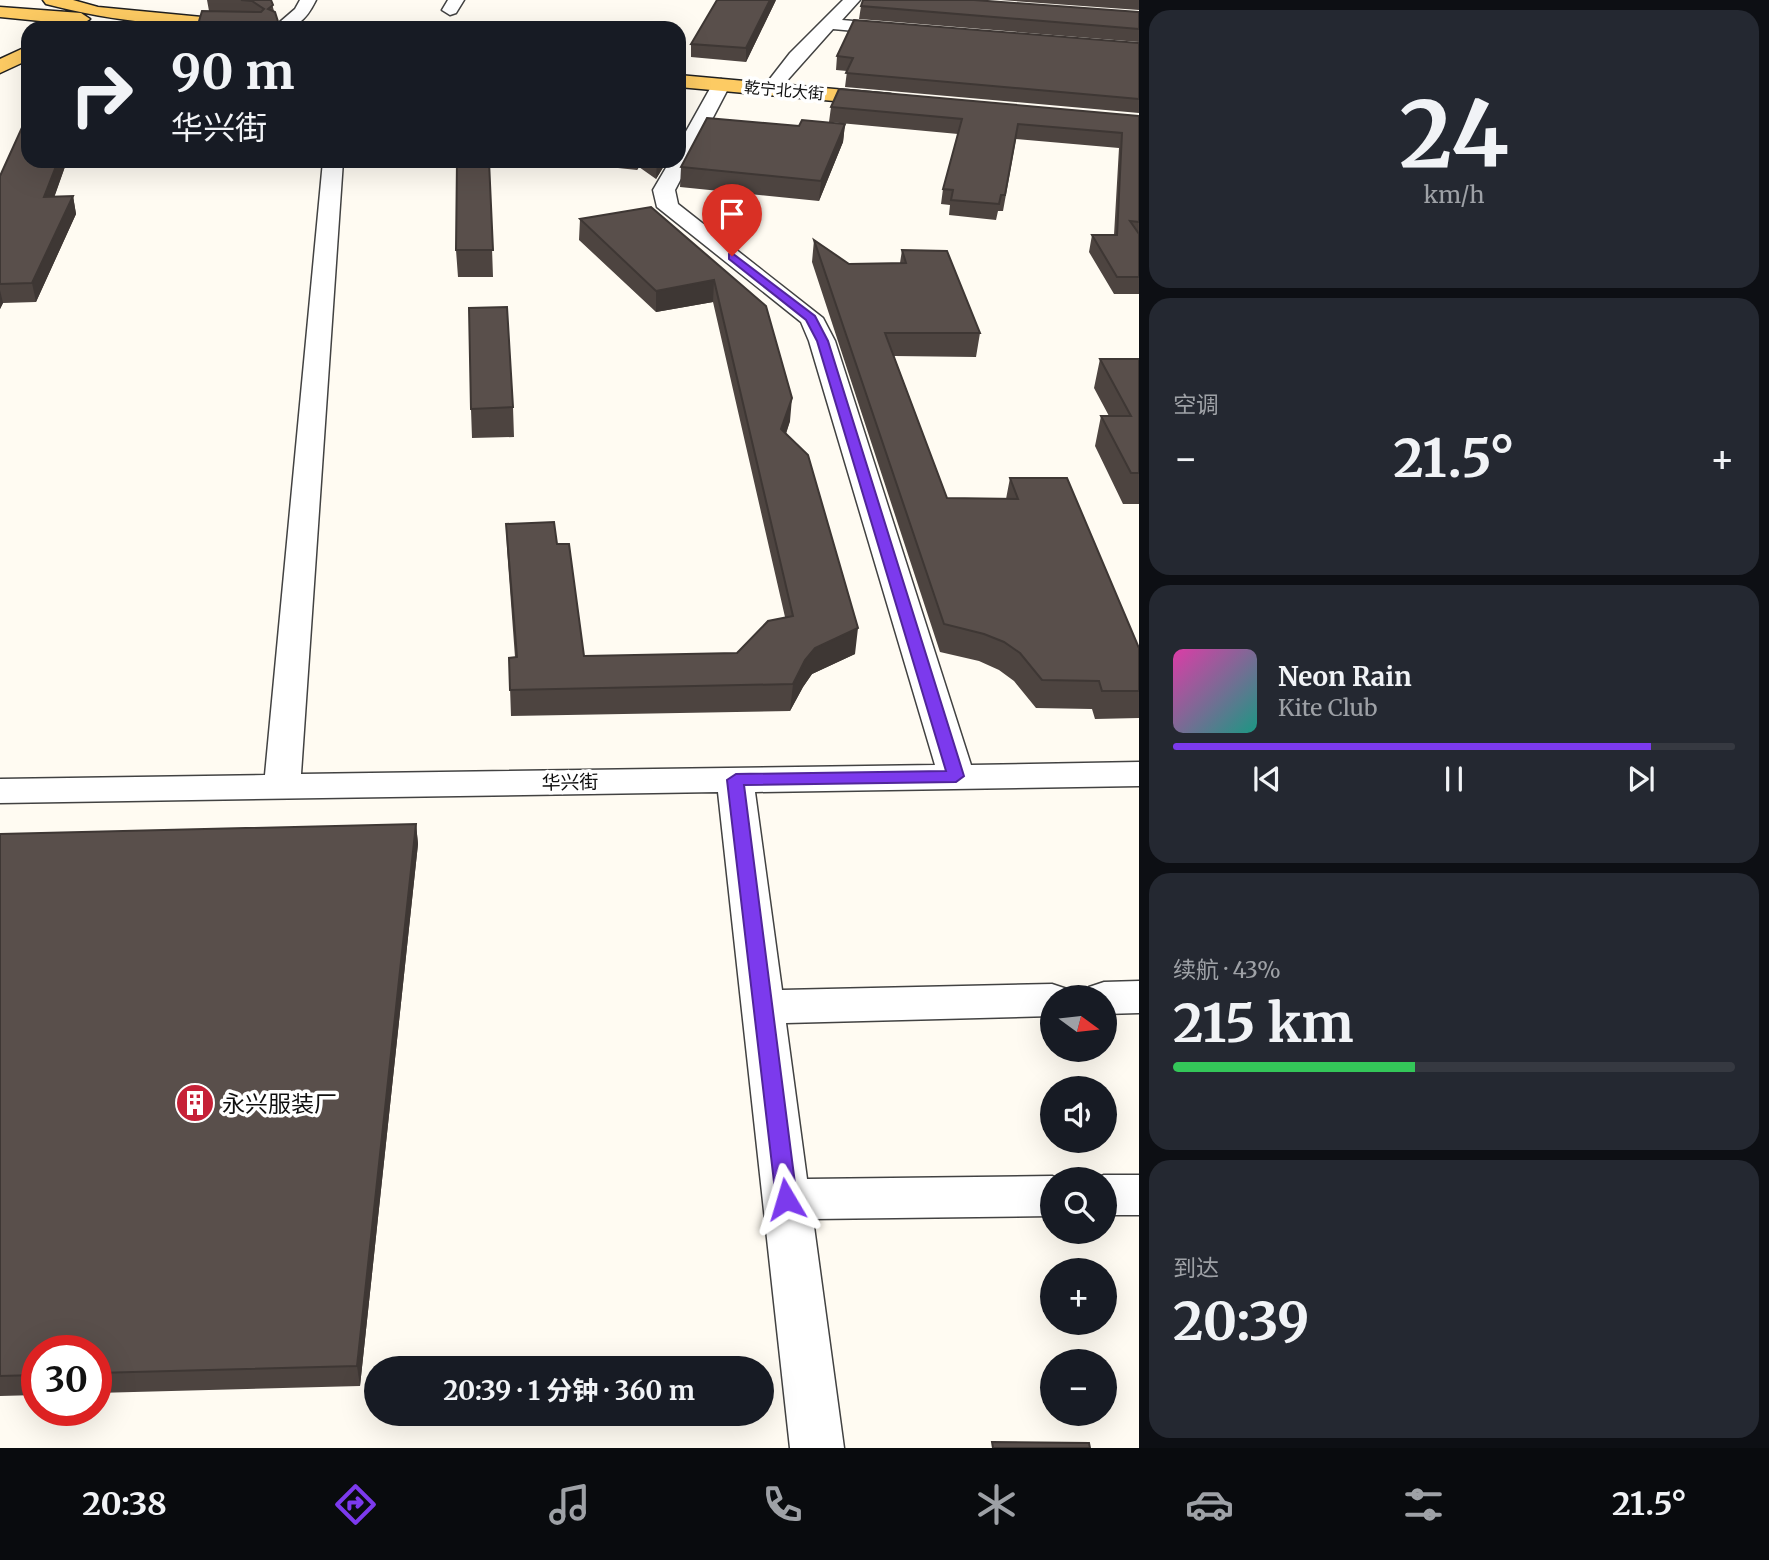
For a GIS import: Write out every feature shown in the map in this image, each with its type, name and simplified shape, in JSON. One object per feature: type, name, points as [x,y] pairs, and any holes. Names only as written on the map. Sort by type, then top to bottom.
[{"type":"main road","points":[[52,0],[98,12],[186,21]]},
{"type":"main road","points":[[0,12],[106,21]]},
{"type":"main road","points":[[0,19],[22,21]]},
{"type":"main road","points":[[0,67],[21,56]]},
{"type":"main road","name":"乾宁北大街","points":[[686,73],[778,80],[910,97],[686,82]]},
{"type":"street","points":[[290,21],[302,12],[308,0]]},
{"type":"street","points":[[778,80],[796,57],[852,0]]},
{"type":"street","points":[[829,24],[910,30]]},
{"type":"street","points":[[686,149],[721,85]]},
{"type":"street","points":[[282,787],[332,168]]},
{"type":"street","points":[[676,168],[664,190],[668,207],[811,318],[822,341],[956,776]]},
{"type":"street","name":"华兴街","points":[[0,791],[1139,774]]},
{"type":"street","points":[[736,780],[817,1448]]},
{"type":"street","points":[[1117,998],[1139,997]]},
{"type":"street","points":[[763,1007],[1040,1000]]},
{"type":"street","points":[[1117,1195],[1139,1195]]},
{"type":"street","points":[[786,1199],[1040,1196]]},
{"type":"building","points":[[241,0],[271,0],[273,5],[268,9],[275,12],[278,21],[199,21],[202,11],[261,12],[264,9],[252,1]]},
{"type":"building","points":[[717,0],[770,0],[746,48],[691,44]]},
{"type":"building","points":[[863,0],[974,0],[1139,12],[1139,29],[861,6]]},
{"type":"building","points":[[854,20],[1139,43],[1139,99],[846,73],[853,58],[837,56]]},
{"type":"building","points":[[839,89],[1139,116],[1139,222],[1130,221],[1139,234],[1139,277],[1117,277],[1092,235],[1117,235],[1122,133],[1018,124],[1005,195],[1001,195],[999,204],[951,200],[953,190],[943,189],[962,119],[831,107]]},
{"type":"building","points":[[707,118],[799,126],[802,120],[845,124],[821,181],[686,168],[686,158]]},
{"type":"building","points":[[21,130],[21,168],[55,168],[44,197],[73,196],[32,283],[0,284],[0,176]]},
{"type":"building","points":[[457,168],[489,168],[493,250],[456,250]]},
{"type":"building","points":[[651,207],[766,306],[792,398],[781,429],[808,455],[858,628],[815,648],[805,660],[793,684],[510,690],[509,658],[517,657],[506,524],[554,522],[557,544],[569,544],[584,656],[737,653],[768,621],[793,616],[714,280],[656,291],[580,219]]},
{"type":"building","points":[[814,240],[849,264],[906,263],[902,250],[947,251],[980,333],[885,333],[947,498],[1018,499],[1010,478],[1067,478],[1139,648],[1139,691],[1102,691],[1099,681],[1042,680],[1020,653],[1004,642],[944,624]]},
{"type":"building","points":[[507,307],[513,407],[471,409],[469,308]]},
{"type":"building","points":[[1100,359],[1139,359],[1139,473],[1131,473],[1101,416],[1131,416]]},
{"type":"building","name":"永兴服装厂","points":[[416,824],[357,1366],[112,1373],[112,1335],[21,1335],[21,1375],[0,1376],[0,834]]},
{"type":"building","points":[[992,1442],[1089,1443],[1090,1448],[993,1448]]},
{"type":"place","name":"永兴服装厂","points":[[195,1103]]},
{"type":"route","points":[[732,256],[811,318],[822,341],[956,776],[736,780],[786,1199]]}]
